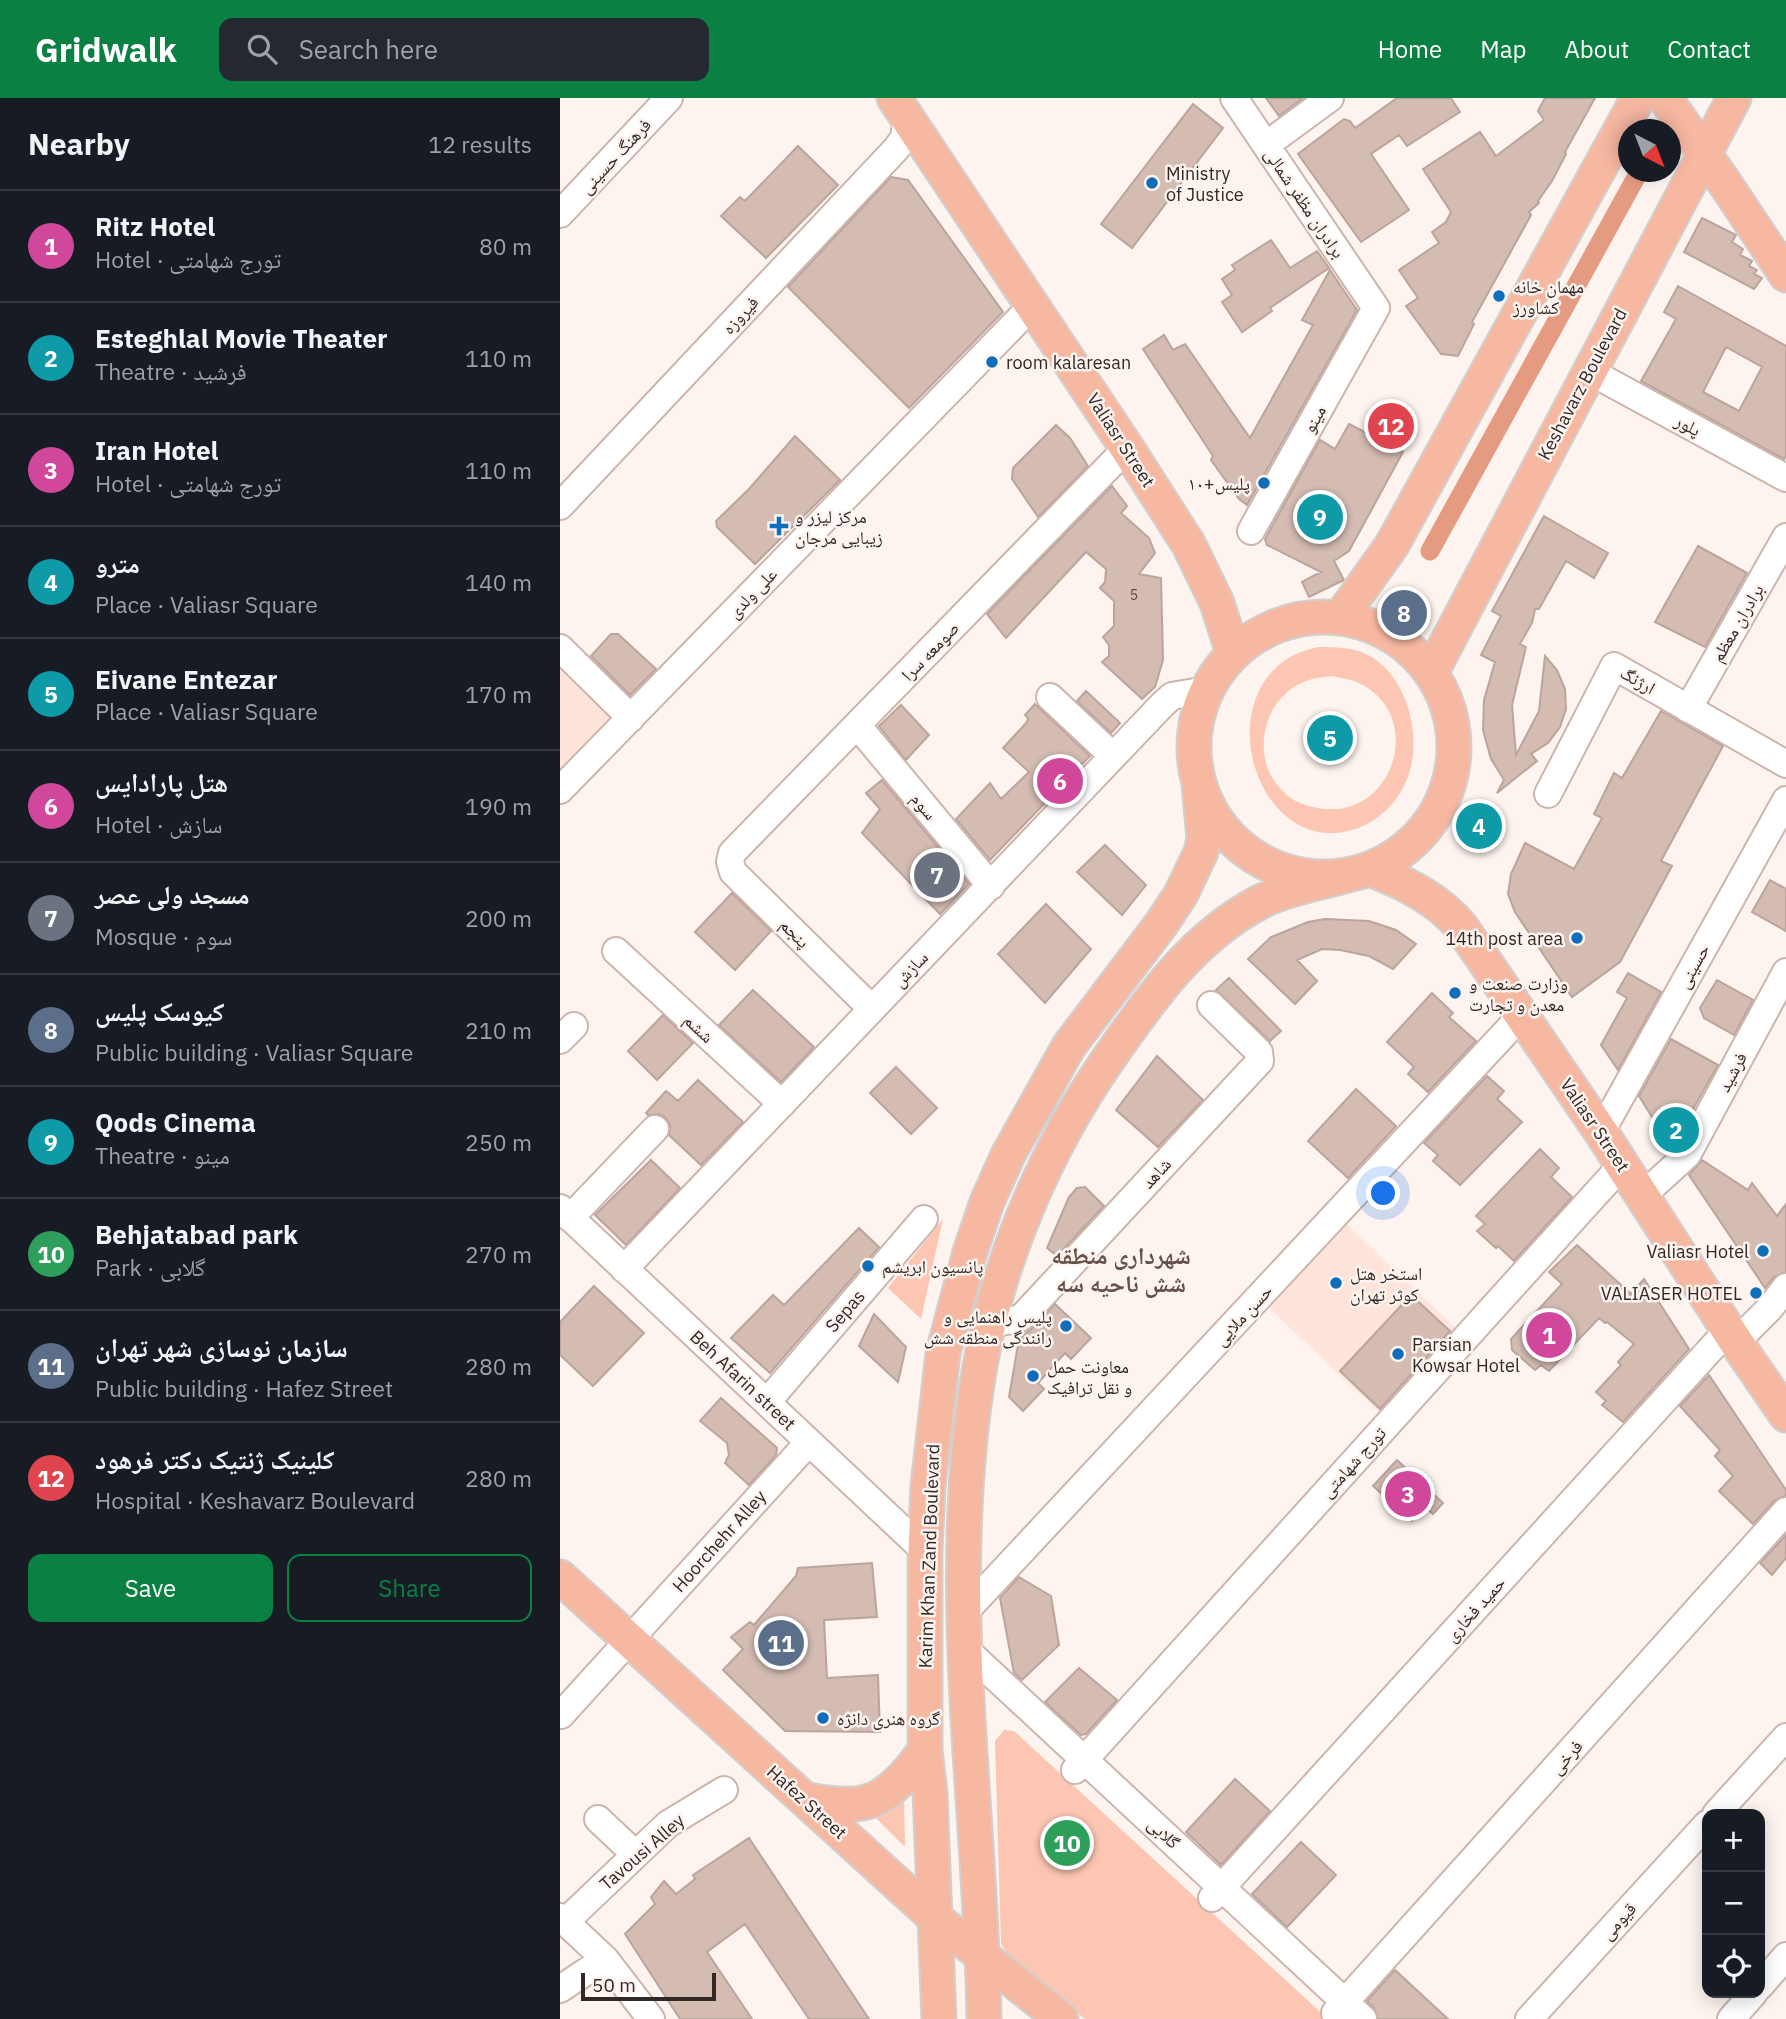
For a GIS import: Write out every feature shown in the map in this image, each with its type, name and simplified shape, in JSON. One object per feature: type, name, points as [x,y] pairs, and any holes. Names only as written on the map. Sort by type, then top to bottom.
[{"type":"main road","points":[[1340,618],[1392,545],[1638,98]]},
{"type":"main road","points":[[1665,98],[1786,275]]},
{"type":"main road","name":"Keshavarz Boulevard","points":[[1432,671],[1734,98]]},
{"type":"main road","name":"Valiasr Street","points":[[901,107],[1127,448],[1196,558],[1217,603],[1233,653]]},
{"type":"main road","points":[[1301,618],[1340,618],[1368,624],[1399,639],[1432,671],[1450,713],[1455,741],[1453,770],[1447,798],[1432,824],[1413,844],[1393,858],[1359,872],[1310,877],[1273,868],[1227,836],[1215,820],[1199,785],[1194,756],[1195,727],[1207,690],[1233,653],[1281,624],[1301,618]]},
{"type":"main road","name":"Karim Khan Zand Boulevard","points":[[939,2019],[930,1793],[925,1750],[925,1551],[928,1486],[943,1353],[986,1202],[1008,1154],[1069,1046],[1162,923],[1181,894],[1201,852],[1204,838],[1199,785]]},
{"type":"main road","name":"Valiasr Street","points":[[1359,872],[1418,891],[1458,923],[1601,1132],[1786,1416]]},
{"type":"main road","name":"Karim Khan Zand Boulevard","points":[[984,2019],[983,1956],[965,1659],[968,1455],[980,1363],[989,1324],[1016,1238],[1034,1190],[1054,1149],[1094,1079],[1167,979],[1206,940],[1263,901],[1359,872]]},
{"type":"main road","name":"Hafez Street","points":[[560,1577],[935,1918],[1060,2019]]},
{"type":"main road","points":[[805,1800],[847,1804],[873,1800],[896,1784],[925,1750]]},
{"type":"street","name":"فرهنگ حسینی","points":[[560,214],[669,98]]},
{"type":"street","name":"برادران مظفر شمالی","points":[[1234,98],[1377,308]]},
{"type":"street","points":[[1266,145],[1330,98]]},
{"type":"street","name":"فیروزه","points":[[560,506],[896,149],[904,138],[901,107]]},
{"type":"street","name":"علی ولدی","points":[[560,790],[1032,306]]},
{"type":"street","name":"مینو","points":[[1251,531],[1377,308]]},
{"type":"street","name":"پلور","points":[[1589,371],[1786,478]]},
{"type":"street","name":"صومعه سرا","points":[[732,853],[1127,448]]},
{"type":"street","name":"برادران معظم","points":[[1688,709],[1786,537]]},
{"type":"street","points":[[560,648],[631,718]]},
{"type":"street","name":"ارژنگ","points":[[1548,794],[1614,666],[1786,764]]},
{"type":"street","name":"سازش","points":[[624,1269],[1172,696],[1207,690]]},
{"type":"street","points":[[1050,697],[1113,756]]},
{"type":"street","name":"سوم","points":[[857,725],[991,886]]},
{"type":"street","name":"حسینی","points":[[1601,1132],[1786,800]]},
{"type":"street","name":"پنجم","points":[[732,853],[730,862],[733,872],[872,1009]]},
{"type":"street","name":"ششم","points":[[616,951],[782,1104]]},
{"type":"street","name":"فرشید","points":[[1642,1196],[1687,1156],[1786,972]]},
{"type":"street","name":"شاهد","points":[[989,1324],[1018,1319],[1024,1315],[1260,1061],[1259,1052],[1211,1005]]},
{"type":"street","name":"حسن ملایی","points":[[964,1613],[1521,1016]]},
{"type":"street","points":[[565,1213],[655,1129]]},
{"type":"street","name":"تورج شهامتی","points":[[1080,1765],[1622,1165]]},
{"type":"street","name":"Beh Afarin street","points":[[565,1213],[925,1551]]},
{"type":"street","name":"Sepas","points":[[766,1402],[924,1220]]},
{"type":"street","name":"حمید فخاری","points":[[1217,1893],[1732,1336],[1770,1308],[1786,1287]]},
{"type":"street","name":"Hoorchehr Alley","points":[[561,1715],[809,1442]]},
{"type":"street","name":"فرخی","points":[[1346,2013],[1786,1511]]},
{"type":"street","name":"گلابی","points":[[965,1659],[1346,2013]]},
{"type":"street","points":[[1721,1809],[1786,1737]]},
{"type":"street","name":"Tavousi Alley","points":[[563,1920],[668,1824],[724,1790]]},
{"type":"street","points":[[598,1819],[635,1854]]},
{"type":"street","name":"قیومی","points":[[1529,2019],[1702,1829]]},
{"type":"street","points":[[563,1920],[605,1959],[652,2019]]},
{"type":"street","points":[[1765,1980],[1786,1956]]},
{"type":"street","points":[[560,1989],[605,1959]]},
{"type":"street","points":[[1731,2019],[1750,1998]]},
{"type":"shaded area","points":[[1318,647],[1358,651],[1383,666],[1403,694],[1413,729],[1412,763],[1404,786],[1395,800],[1378,817],[1365,825],[1331,833],[1301,826],[1277,808],[1260,781],[1251,749],[1251,717],[1262,686],[1284,661]],"holes":[[[1333,676],[1354,681],[1378,697],[1392,718],[1396,743],[1391,767],[1378,788],[1358,803],[1331,809],[1300,803],[1279,787],[1266,763],[1264,737],[1272,712],[1288,691],[1312,679]]]},
{"type":"shaded area","points":[[560,665],[612,715],[560,770]]},
{"type":"shaded area","points":[[943,1219],[921,1319],[888,1288]]},
{"type":"shaded area","points":[[1345,1223],[1462,1334],[1384,1417],[1267,1306]]},
{"type":"shaded area","points":[[1004,1730],[1014,1731],[1328,2019],[1085,2019],[1014,1964],[1001,1944],[995,1741]]},
{"type":"shaded area","points":[[904,1796],[905,1847],[871,1813]]},
{"type":"building","points":[[1266,98],[1303,98],[1279,116]]},
{"type":"building","points":[[1397,98],[1451,98],[1460,112],[1407,146],[1399,135],[1371,154],[1409,210],[1361,242],[1298,154],[1344,119],[1350,121],[1355,128]]},
{"type":"building","points":[[1545,98],[1595,98],[1552,181],[1539,203],[1529,212],[1531,215],[1472,322],[1474,324],[1458,356],[1441,354],[1406,306],[1418,298],[1399,270],[1439,243],[1432,232],[1446,222],[1451,212],[1423,169],[1480,132],[1496,156],[1544,120],[1538,111]]},
{"type":"building","points":[[1193,104],[1223,128],[1132,248],[1101,224]]},
{"type":"building","points":[[798,146],[838,185],[766,258],[721,216],[740,197],[745,201]]},
{"type":"building","points":[[891,177],[908,180],[1003,312],[909,408],[788,287]]},
{"type":"building","points":[[1702,218],[1736,235],[1732,242],[1743,249],[1740,255],[1752,261],[1749,266],[1757,270],[1754,274],[1762,278],[1754,289],[1684,252]]},
{"type":"building","points":[[1271,240],[1290,268],[1317,251],[1329,268],[1270,308],[1272,311],[1242,332],[1222,302],[1232,295],[1222,279],[1235,270],[1232,265]]},
{"type":"building","points":[[1330,270],[1357,310],[1247,505],[1239,499],[1211,460],[1213,456],[1143,349],[1164,335],[1173,350],[1185,344],[1250,438],[1313,325],[1302,320]]},
{"type":"building","points":[[1678,286],[1786,346],[1784,459],[1641,381],[1676,319],[1664,312]],"holes":[[[1726,347],[1762,367],[1739,411],[1703,392]]]},
{"type":"building","points":[[1349,424],[1403,452],[1349,551],[1334,561],[1344,580],[1309,597],[1302,582],[1321,572],[1267,545],[1265,539],[1320,440],[1335,449]]},
{"type":"building","points":[[1056,425],[1070,438],[1088,466],[1038,517],[1012,479],[1013,468]]},
{"type":"building","points":[[795,436],[840,480],[755,564],[717,527],[716,521],[749,489]]},
{"type":"building","points":[[1112,486],[1127,506],[1121,513],[1149,538],[1155,553],[1139,574],[1161,578],[1163,660],[1155,687],[1142,699],[1102,662],[1109,656],[1109,645],[1103,637],[1114,626],[1114,601],[1100,588],[1105,582],[1106,569],[1086,552],[1006,638],[987,614]]},
{"type":"building","points":[[1544,516],[1608,553],[1594,578],[1566,561],[1539,609],[1535,609],[1532,623],[1520,644],[1526,647],[1512,705],[1516,755],[1539,711],[1545,656],[1557,670],[1565,689],[1566,709],[1560,727],[1548,743],[1531,754],[1537,761],[1497,793],[1504,780],[1491,759],[1483,730],[1484,700],[1495,662],[1481,655],[1501,616],[1492,611]]},
{"type":"building","points":[[1698,546],[1747,573],[1705,647],[1655,622]]},
{"type":"building","points":[[611,634],[618,634],[656,669],[630,695],[591,656]]},
{"type":"building","points":[[1086,691],[1120,723],[1111,733],[1077,701]]},
{"type":"building","points":[[1035,704],[1090,756],[990,860],[956,819],[990,783],[1001,799],[1029,772],[1003,748],[1027,722],[1025,715]]},
{"type":"building","points":[[901,705],[929,735],[906,760],[879,726]]},
{"type":"building","points":[[1661,711],[1723,746],[1661,861],[1672,866],[1620,962],[1572,997],[1515,912],[1508,894],[1511,874],[1525,843],[1574,869],[1602,818],[1594,814],[1614,773],[1622,778]]},
{"type":"building","points":[[882,780],[969,884],[940,914],[862,833],[880,809],[866,793]]},
{"type":"building","points":[[1483,802],[1491,847],[1474,850],[1466,805]]},
{"type":"building","points":[[1105,845],[1146,885],[1122,915],[1077,872]]},
{"type":"building","points":[[1770,880],[1786,889],[1786,931],[1752,912]]},
{"type":"building","points":[[732,893],[771,931],[735,970],[695,932]]},
{"type":"building","points":[[1046,904],[1091,949],[1045,1003],[998,954]]},
{"type":"building","points":[[1325,919],[1369,921],[1396,930],[1416,944],[1393,969],[1369,956],[1340,950],[1322,949],[1297,960],[1317,981],[1295,1004],[1248,959],[1271,937],[1308,922]]},
{"type":"building","points":[[1628,973],[1661,992],[1618,1070],[1601,1045],[1627,998],[1617,992]]},
{"type":"building","points":[[1229,978],[1281,1031],[1270,1041],[1216,990]]},
{"type":"building","points":[[1717,980],[1753,1000],[1734,1035],[1704,1018],[1700,1008]]},
{"type":"building","points":[[753,990],[814,1047],[781,1082],[719,1025]]},
{"type":"building","points":[[1432,993],[1453,1013],[1449,1017],[1476,1041],[1428,1092],[1408,1074],[1414,1067],[1387,1042]]},
{"type":"building","points":[[663,1015],[693,1043],[657,1080],[628,1051]]},
{"type":"building","points":[[1671,1039],[1718,1065],[1671,1148],[1639,1096]]},
{"type":"building","points":[[1157,1056],[1203,1100],[1158,1147],[1116,1110]]},
{"type":"building","points":[[896,1067],[937,1108],[911,1134],[870,1093]]},
{"type":"building","points":[[1487,1076],[1504,1091],[1497,1099],[1522,1122],[1460,1185],[1433,1161],[1438,1155],[1424,1143]]},
{"type":"building","points":[[698,1080],[743,1122],[701,1165],[669,1135],[670,1125],[665,1117],[646,1113],[666,1091],[678,1101]]},
{"type":"building","points":[[1356,1089],[1396,1126],[1348,1178],[1308,1141]]},
{"type":"building","points":[[1540,1149],[1559,1168],[1551,1177],[1572,1197],[1514,1261],[1477,1231],[1485,1224],[1476,1216]]},
{"type":"building","points":[[651,1160],[680,1188],[626,1245],[595,1215]]},
{"type":"building","name":"Valiasr Hotel","points":[[1702,1160],[1748,1190],[1752,1183],[1777,1216],[1786,1204],[1786,1272],[1774,1277],[1765,1288],[1689,1175]]},
{"type":"building","points":[[1085,1187],[1104,1206],[1057,1256],[1047,1248],[1069,1197],[1077,1188]]},
{"type":"building","points":[[859,1228],[879,1247],[770,1373],[731,1338],[773,1295],[784,1305]]},
{"type":"building","points":[[1577,1245],[1631,1294],[1644,1279],[1689,1349],[1623,1422],[1602,1405],[1606,1401],[1596,1392],[1621,1365],[1618,1362],[1634,1344],[1607,1322],[1599,1318],[1549,1371],[1541,1365],[1535,1370],[1512,1350],[1511,1339],[1562,1284],[1549,1272]]},
{"type":"building","points":[[594,1286],[644,1333],[593,1386],[560,1355],[560,1322]]},
{"type":"building","name":"Parsian Kowsar Hotel","points":[[1411,1295],[1450,1331],[1380,1409],[1340,1371]]},
{"type":"building","points":[[1055,1304],[1091,1338],[1071,1359],[1065,1353],[1038,1383],[1044,1389],[1023,1411],[1009,1397],[1019,1339]]},
{"type":"building","points":[[874,1314],[906,1347],[898,1382],[859,1346]]},
{"type":"building","points":[[1709,1375],[1786,1490],[1786,1496],[1775,1500],[1753,1524],[1719,1491],[1733,1476],[1715,1456],[1720,1450],[1680,1406]]},
{"type":"building","points":[[721,1398],[777,1448],[776,1455],[749,1485],[725,1463],[729,1455],[727,1443],[700,1421]]},
{"type":"building","points":[[1397,1460],[1443,1503],[1433,1514],[1425,1507],[1412,1521],[1373,1486]]},
{"type":"building","points":[[1786,1535],[1786,1558],[1772,1575],[1760,1563]]},
{"type":"building","points":[[872,1563],[877,1617],[824,1620],[827,1678],[878,1675],[880,1732],[785,1731],[723,1670],[743,1649],[731,1637],[750,1622],[754,1625],[796,1576],[798,1568]]},
{"type":"building","points":[[1019,1577],[1051,1596],[1059,1645],[1022,1680],[1014,1673],[1000,1598]]},
{"type":"building","points":[[1079,1668],[1117,1700],[1086,1734],[1081,1735],[1045,1702]]},
{"type":"building","points":[[1235,1779],[1270,1811],[1221,1865],[1186,1832]]},
{"type":"building","points":[[749,1838],[869,2019],[809,2019],[745,1924],[707,1952],[752,2019],[680,2019],[625,1934],[655,1904],[651,1897],[664,1881],[676,1894],[695,1879],[693,1875]]},
{"type":"building","points":[[1301,1842],[1336,1875],[1287,1927],[1252,1894]]},
{"type":"building","points":[[1395,1970],[1448,2019],[1378,2019],[1374,2008],[1367,2001]]},
{"type":"waterway","points":[[1430,551],[1633,182]]},
{"type":"place","name":"Ministry of Justice","points":[[1152,183]]},
{"type":"place","name":"مهمان خانه كشاورز","points":[[1499,296]]},
{"type":"place","name":"room kalaresan","points":[[992,362]]},
{"type":"place","name":"کلینیک ژنتیک دکتر فرهود","points":[[1391,426]]},
{"type":"place","name":"پلیس+۱۰","points":[[1264,483]]},
{"type":"place","name":"Qods Cinema","points":[[1320,517]]},
{"type":"place","name":"مرکز لیزر و زیبایی مرجان","points":[[779,526]]},
{"type":"place","name":"کیوسک پلیس","points":[[1404,613]]},
{"type":"place","name":"Eivane Entezar","points":[[1330,738]]},
{"type":"place","name":"هتل پارادایس","points":[[1060,781]]},
{"type":"place","name":"مترو","points":[[1479,826]]},
{"type":"place","name":"مسجد ولی عصر","points":[[937,875]]},
{"type":"place","name":"14th post area","points":[[1577,938]]},
{"type":"place","name":"وزارت صنعت و معدن و تجارت","points":[[1455,993]]},
{"type":"place","name":"Esteghlal Movie Theater","points":[[1676,1130]]},
{"type":"place","name":"Valiasr Hotel","points":[[1763,1251]]},
{"type":"place","name":"پانسیون ابریشم","points":[[868,1266]]},
{"type":"place","name":"استخر هتل کوثر تهران","points":[[1336,1283]]},
{"type":"place","name":"VALIASER HOTEL","points":[[1756,1293]]},
{"type":"place","name":"پلیس راهنمایی و رانندگی منطقه شش","points":[[1066,1326]]},
{"type":"place","name":"Ritz Hotel","points":[[1549,1335]]},
{"type":"place","name":"Parsian Kowsar Hotel","points":[[1398,1354]]},
{"type":"place","name":"معاونت حمل و نقل ترافیک","points":[[1033,1376]]},
{"type":"place","name":"Iran Hotel","points":[[1408,1494]]},
{"type":"place","name":"سازمان نوسازی شهر تهران","points":[[781,1643]]},
{"type":"place","name":"گروه هنری دانژه","points":[[823,1718]]},
{"type":"place","name":"Behjatabad park","points":[[1067,1843]]},
{"type":"district","name":"شهرداری منطقه شش ناحیه سه","points":[[1121,1269]]}]
